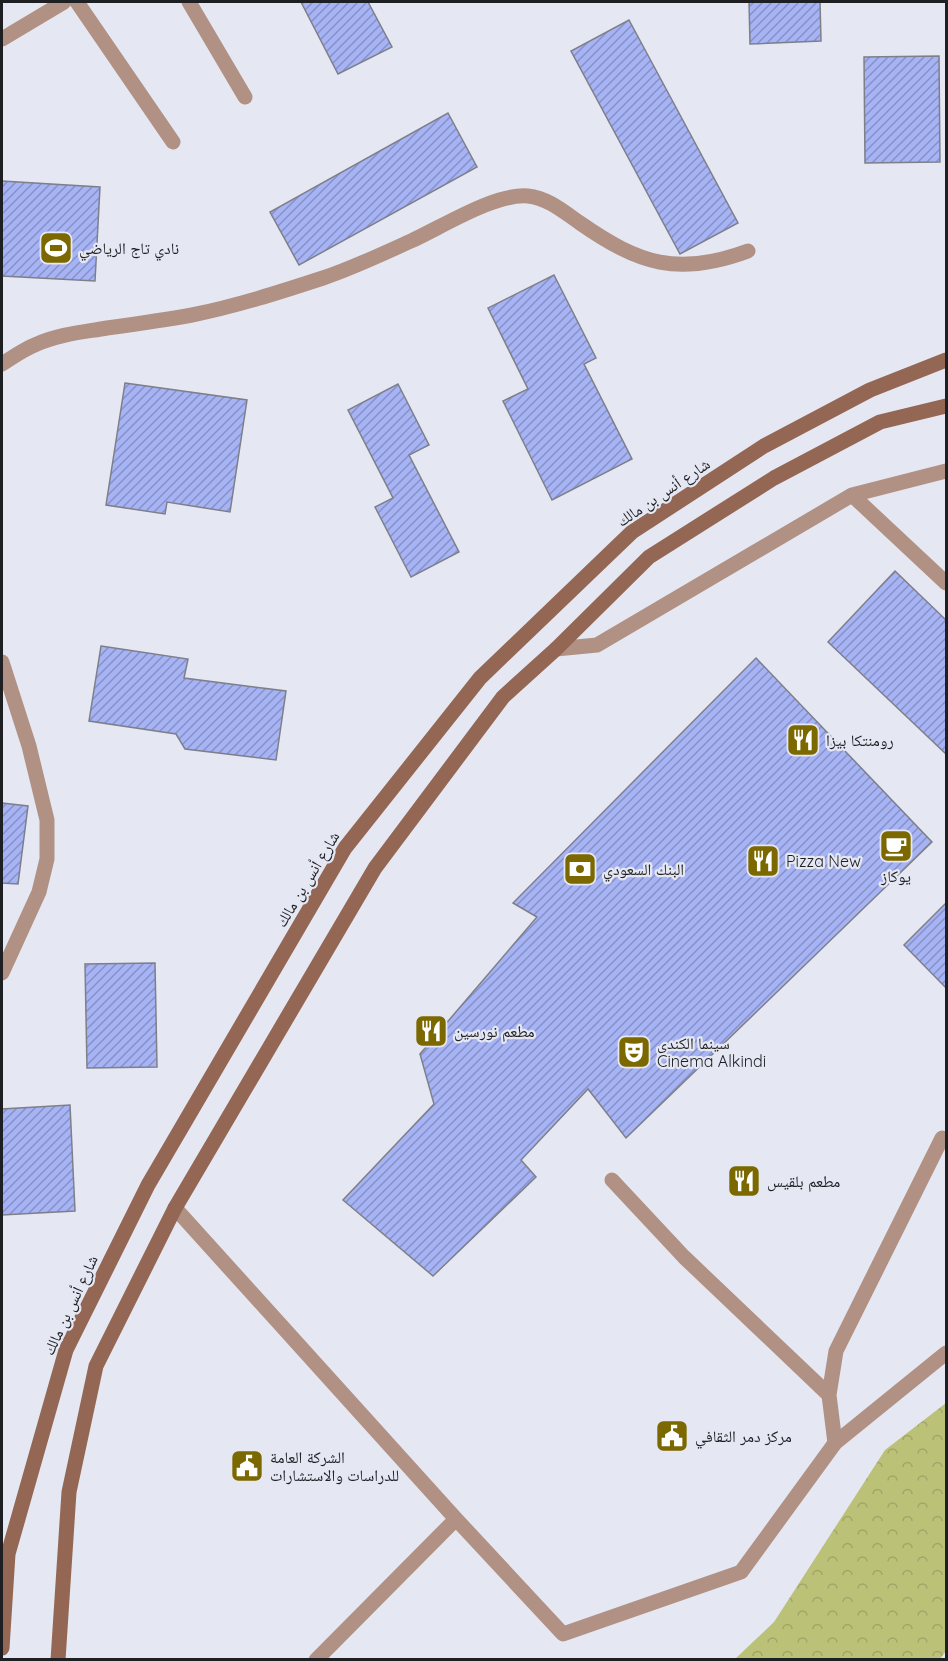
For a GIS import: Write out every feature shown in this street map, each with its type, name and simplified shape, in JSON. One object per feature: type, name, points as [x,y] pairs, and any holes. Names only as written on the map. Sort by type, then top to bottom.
[{"type":"main road","name":"شارع أنس بن مالك","points":[[2,1648],[5,1549],[66,1350],[148,1185],[345,848],[480,678],[632,532],[764,446],[870,390],[946,360]]},
{"type":"main road","points":[[58,1659],[69,1492],[96,1365],[175,1208],[375,868],[502,697],[556,650],[649,557],[774,478],[880,422],[946,406]]},
{"type":"street","points":[[2,39],[64,2]]},
{"type":"street","points":[[77,2],[173,142]]},
{"type":"street","points":[[189,2],[245,96]]},
{"type":"street","points":[[2,364],[37,343],[60,336],[227,307],[326,277],[410,242],[494,201],[511,196],[528,196],[545,200],[607,242],[629,254],[652,261],[677,265],[701,265],[748,252]]},
{"type":"street","points":[[556,650],[597,645],[852,495],[946,471]]},
{"type":"street","points":[[852,495],[946,583]]},
{"type":"street","points":[[2,662],[29,746],[47,820],[47,859],[39,892],[2,974]]},
{"type":"street","points":[[835,1443],[829,1395],[836,1351],[942,1138]]},
{"type":"street","points":[[612,1180],[684,1257],[829,1395]]},
{"type":"street","points":[[175,1208],[563,1634],[741,1572],[835,1443],[946,1353]]},
{"type":"street","points":[[316,1659],[456,1519]]},
{"type":"green space","points":[[946,1403],[946,1651],[940,1659],[735,1659],[774,1622],[885,1450]]},
{"type":"building","points":[[301,2],[368,2],[392,47],[338,74]]},
{"type":"building","points":[[749,2],[820,2],[821,41],[750,44]]},
{"type":"building","points":[[629,20],[738,223],[680,254],[571,51]]},
{"type":"building","points":[[939,56],[940,162],[865,163],[864,57]]},
{"type":"building","points":[[448,113],[477,167],[299,265],[270,212]]},
{"type":"building","points":[[2,181],[100,187],[95,281],[2,276]]},
{"type":"building","points":[[554,275],[596,358],[584,364],[632,459],[552,500],[503,401],[528,389],[488,308]]},
{"type":"building","points":[[125,383],[247,400],[230,512],[167,502],[165,514],[106,505]]},
{"type":"building","points":[[398,384],[429,445],[409,455],[459,552],[411,577],[375,507],[393,498],[348,410]]},
{"type":"building","points":[[895,571],[946,620],[946,754],[828,642]]},
{"type":"building","points":[[101,646],[188,659],[184,678],[286,691],[276,760],[185,749],[176,734],[89,721]]},
{"type":"building","points":[[756,658],[932,842],[626,1138],[588,1089],[521,1160],[536,1177],[433,1276],[343,1200],[434,1104],[420,1054],[537,917],[513,903]]},
{"type":"building","points":[[2,803],[28,806],[18,884],[2,883]]},
{"type":"building","points":[[946,903],[946,988],[904,945]]},
{"type":"building","points":[[155,963],[157,1067],[87,1068],[85,964]]},
{"type":"building","points":[[70,1105],[75,1211],[2,1215],[2,1109]]},
{"type":"place","name":"نادي تاج الرياضي","points":[[56,248]]},
{"type":"place","name":"رومنتكا بيزا","points":[[803,740]]},
{"type":"place","name":"يوكاز","points":[[896,846]]},
{"type":"place","name":"Pizza New","points":[[763,861]]},
{"type":"place","name":"البنك السعودي","points":[[580,869]]},
{"type":"place","name":"مطعم نورسين","points":[[431,1031]]},
{"type":"place","name":"سينما الكندي Cinema Alkindi","points":[[634,1052]]},
{"type":"place","name":"مطعم بلقيس","points":[[744,1181]]},
{"type":"place","name":"مركز دمر الثقافي","points":[[672,1436]]},
{"type":"place","name":"الشركة العامة للدراسات والاستشارات","points":[[247,1466]]}]
